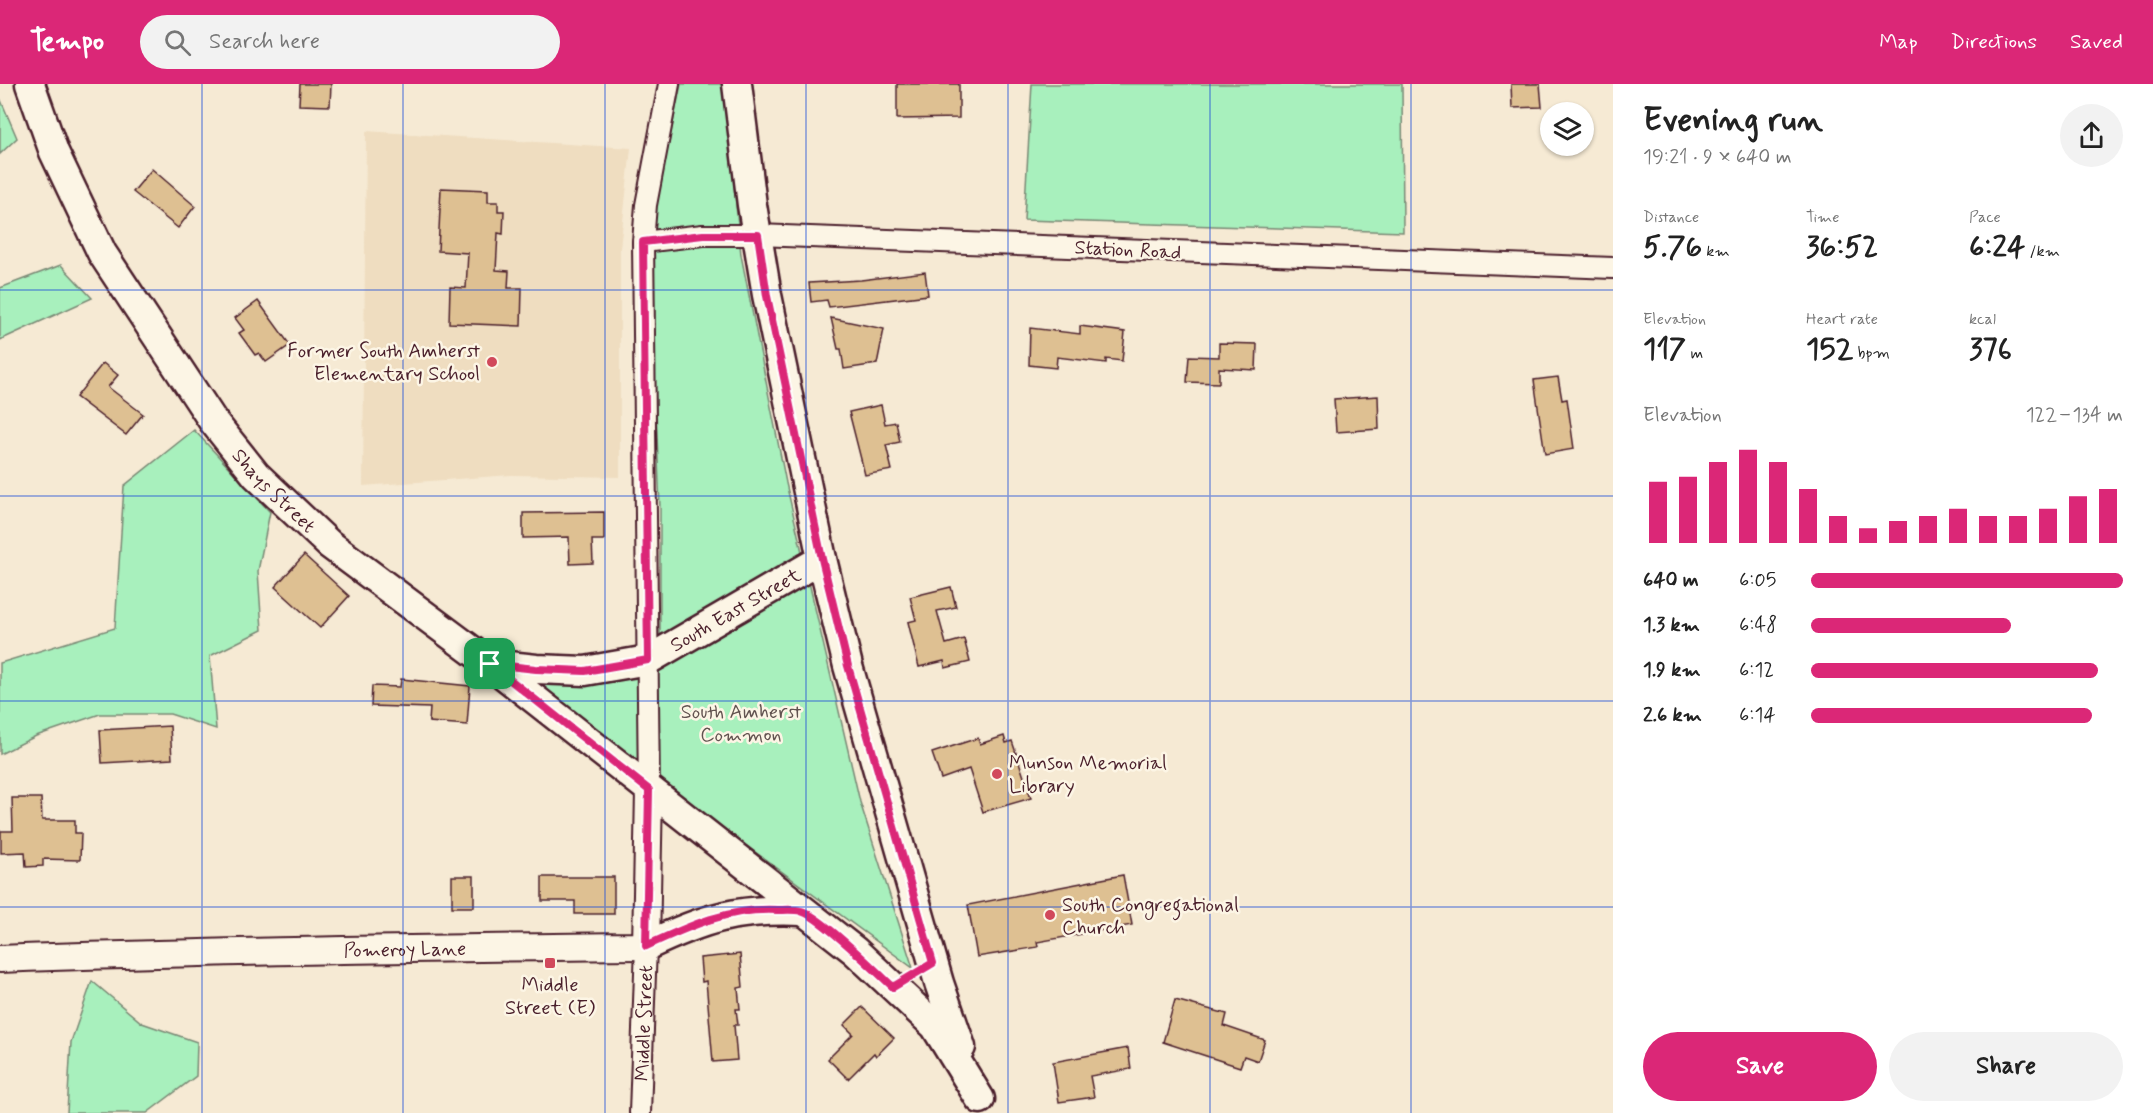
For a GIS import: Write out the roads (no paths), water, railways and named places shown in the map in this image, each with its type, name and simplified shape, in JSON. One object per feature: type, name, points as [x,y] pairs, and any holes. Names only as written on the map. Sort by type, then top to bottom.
[{"type":"main road","name":"Shays Street","points":[[30,84],[54,152],[93,237],[157,339],[232,447],[281,501],[329,544],[490,664],[649,790]]},
{"type":"main road","name":"South East Street","points":[[737,84],[767,296],[822,559],[848,666],[933,963],[983,1106]]},
{"type":"main road","name":"South East Street","points":[[490,664],[585,671],[648,660],[822,559]]},
{"type":"main road","name":"South East Street","points":[[649,790],[855,951],[935,1026],[983,1106]]},
{"type":"main road","name":"Pomeroy Lane","points":[[646,946],[698,922],[733,912],[769,909],[803,911]]},
{"type":"main road","points":[[893,987],[933,963]]},
{"type":"street","name":"South East Street","points":[[649,790],[643,242],[646,204],[669,84]]},
{"type":"street","name":"Station Road","points":[[643,242],[703,235],[758,235],[1613,268]]},
{"type":"street","name":"Middle Street","points":[[640,1113],[649,790]]},
{"type":"street","name":"Pomeroy Lane","points":[[0,958],[220,951],[646,946]]},
{"type":"place","name":"Former South Amherst Elementary School","points":[[492,362]]},
{"type":"place","name":"Munson Memorial Library","points":[[997,774]]},
{"type":"place","name":"South Congregational Church","points":[[1050,915]]},
{"type":"place","name":"Middle Street (E)","points":[[550,963]]},
{"type":"park label","name":"South Amherst Common","points":[[741,722]]}]
